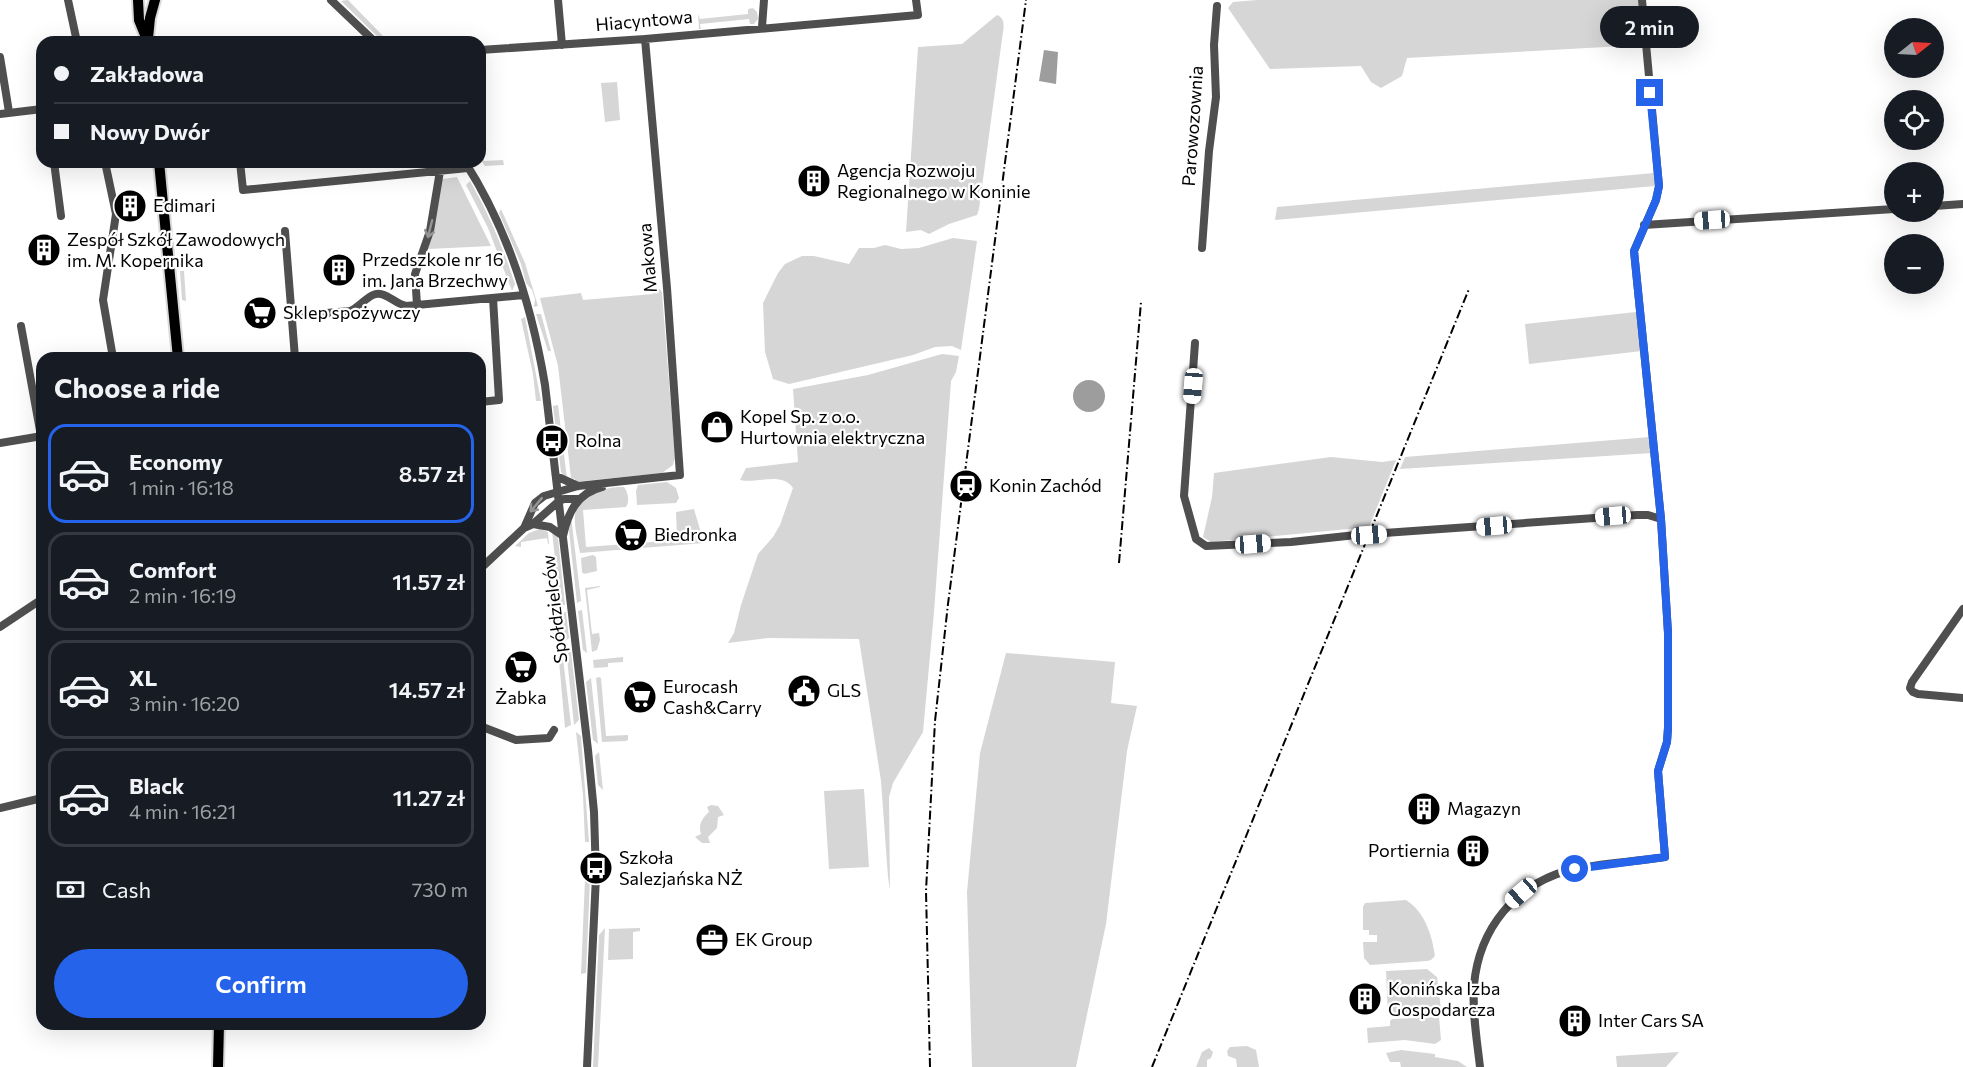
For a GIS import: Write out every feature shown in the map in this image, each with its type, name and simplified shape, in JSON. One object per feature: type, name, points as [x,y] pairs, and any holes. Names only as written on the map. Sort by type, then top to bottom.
[{"type":"main road","points":[[138,0],[139,20],[146,36]]},
{"type":"main road","points":[[146,0],[144,23],[147,36]]},
{"type":"main road","points":[[148,36],[155,0]]},
{"type":"main road","points":[[160,168],[177,352]]},
{"type":"main road","points":[[218,1067],[219,1030]]},
{"type":"street","points":[[68,0],[76,36]]},
{"type":"street","points":[[331,0],[369,36]]},
{"type":"street","points":[[558,0],[562,45]]},
{"type":"street","points":[[762,27],[764,0]]},
{"type":"street","name":"Hiacyntowa","points":[[486,50],[645,39],[918,15],[916,0]]},
{"type":"street","points":[[1480,1067],[1474,983],[1482,948],[1489,931],[1501,913],[1521,893],[1554,875],[1575,869],[1665,857],[1658,771],[1667,742],[1668,633],[1661,519],[1634,251],[1656,200],[1659,186],[1642,0]]},
{"type":"street","name":"Parowozownia","points":[[1202,248],[1215,97],[1214,45],[1217,6]]},
{"type":"street","name":"Makowa","points":[[620,482],[680,475],[667,288],[645,39]]},
{"type":"street","points":[[0,57],[5,113],[36,110]]},
{"type":"street","points":[[55,168],[61,216]]},
{"type":"street","points":[[106,168],[116,214],[103,306],[112,352]]},
{"type":"street","points":[[241,168],[243,190],[454,168]]},
{"type":"street","name":"Spółdzielców","points":[[469,168],[502,232],[524,295],[541,362],[595,822],[596,883],[587,1067]]},
{"type":"street","points":[[417,305],[415,274],[430,231],[440,171]]},
{"type":"street","points":[[1944,205],[1963,204]]},
{"type":"street","points":[[1644,225],[1884,210]]},
{"type":"street","points":[[285,231],[294,352]]},
{"type":"street","points":[[291,316],[350,311],[377,294],[384,295],[399,305],[524,295]]},
{"type":"street","points":[[486,401],[499,400],[493,298]]},
{"type":"street","points":[[21,326],[36,405]]},
{"type":"street","points":[[1195,343],[1184,496],[1197,539],[1206,546],[1291,542],[1356,535],[1637,515],[1648,515],[1661,519]]},
{"type":"street","points":[[0,443],[36,437]]},
{"type":"street","points":[[556,476],[578,486]]},
{"type":"street","points":[[486,563],[524,528],[533,524],[558,497],[578,486],[620,482]]},
{"type":"street","points":[[533,524],[550,527],[563,536],[567,519],[579,499],[597,488],[620,482]]},
{"type":"street","points":[[524,528],[535,503],[544,496],[579,499]]},
{"type":"street","points":[[0,627],[36,603]]},
{"type":"street","points":[[1963,609],[1911,682],[1910,688],[1918,694],[1963,698]]},
{"type":"street","points":[[486,728],[516,740],[549,738],[554,730]]},
{"type":"street","points":[[0,808],[36,799]]},
{"type":"shaded area","points":[[348,0],[383,36],[377,36],[341,1]]},
{"type":"shaded area","points":[[1257,0],[1639,0],[1642,45],[1407,58],[1402,76],[1381,88],[1371,82],[1361,66],[1270,69],[1228,8],[1233,2]]},
{"type":"shaded area","points":[[753,8],[757,12],[758,19],[754,24],[750,24],[749,19],[700,24],[701,29],[699,29],[698,14],[700,19],[748,14],[748,9]]},
{"type":"shaded area","points":[[997,15],[1002,19],[1003,29],[977,215],[949,224],[929,234],[921,230],[906,232],[918,47],[962,44]]},
{"type":"shaded area","points":[[1044,50],[1058,52],[1056,84],[1039,81]]},
{"type":"shaded area","points":[[617,82],[620,120],[605,122],[601,83]]},
{"type":"shaded area","points":[[503,160],[504,165],[486,166],[486,161]]},
{"type":"shaded area","points":[[1654,173],[1655,186],[1275,220],[1277,207]]},
{"type":"shaded area","points":[[457,177],[491,246],[428,249],[442,179]]},
{"type":"shaded area","points":[[470,181],[506,257],[515,284],[512,291],[488,228],[466,185]]},
{"type":"shaded area","points":[[501,209],[525,263],[538,306],[534,307],[535,299],[532,290],[526,283],[521,264],[499,213]]},
{"type":"shaded area","points":[[953,238],[977,241],[961,350],[952,346],[935,347],[913,355],[789,384],[773,379],[765,352],[763,303],[785,264],[802,256],[814,256],[849,264],[859,248],[885,245],[901,249],[919,248]]},
{"type":"shaded area","points":[[180,271],[184,271],[186,301],[182,300]]},
{"type":"shaded area","points":[[653,287],[661,290],[662,293],[675,458],[673,465],[662,473],[575,482],[575,479],[571,478],[558,366],[540,298],[581,293],[583,300],[653,294]]},
{"type":"shaded area","points":[[1636,312],[1642,351],[1529,364],[1525,324]]},
{"type":"shaded area","points":[[536,314],[541,314],[551,351],[548,351]]},
{"type":"shaded area","points":[[525,317],[541,401],[536,401],[533,374],[521,319]]},
{"type":"shaded area","points":[[942,354],[959,356],[956,372],[951,381],[923,732],[893,783],[889,797],[890,890],[881,781],[859,639],[768,638],[728,643],[734,633],[758,554],[780,525],[793,488],[788,483],[776,479],[740,480],[746,468],[798,462],[793,389],[868,375]]},
{"type":"shaded area","points":[[1089,380],[1100,385],[1105,396],[1100,407],[1089,412],[1078,407],[1073,396],[1078,385]]},
{"type":"shaded area","points":[[558,405],[567,479],[561,472],[553,406]]},
{"type":"shaded area","points":[[1650,437],[1652,453],[1400,469],[1405,457]]},
{"type":"shaded area","points":[[1331,457],[1382,462],[1396,460],[1369,527],[1211,542],[1203,537],[1212,497],[1214,473]]},
{"type":"shaded area","points":[[667,482],[676,488],[679,498],[676,503],[637,505],[638,485]]},
{"type":"shaded area","points":[[624,487],[628,497],[626,507],[583,510],[586,547],[665,541],[665,535],[677,534],[676,512],[694,509],[704,543],[580,553],[575,515],[581,502],[601,490]]},
{"type":"shaded area","points":[[571,516],[581,601],[577,603],[569,531]]},
{"type":"shaded area","points":[[540,529],[548,532],[549,544],[547,538],[521,542],[521,547],[515,546],[529,533]]},
{"type":"shaded area","points":[[552,531],[558,538],[565,605],[560,605]]},
{"type":"shaded area","points":[[593,555],[596,557],[597,571],[584,574],[581,558]]},
{"type":"shaded area","points":[[553,586],[561,641],[557,642]]},
{"type":"shaded area","points":[[600,586],[587,590],[592,634],[599,633],[600,640],[597,650],[592,652],[585,588]]},
{"type":"shaded area","points":[[582,610],[587,653],[583,650],[578,611]]},
{"type":"shaded area","points":[[566,612],[569,638],[565,641],[561,613]]},
{"type":"shaded area","points":[[566,649],[571,652],[579,720],[574,725]]},
{"type":"shaded area","points":[[558,650],[562,650],[571,725],[565,728]]},
{"type":"shaded area","points":[[1006,653],[1115,662],[1111,703],[1137,706],[1127,751],[1106,924],[1076,1067],[972,1067],[967,892],[980,753]]},
{"type":"shaded area","points":[[623,657],[623,662],[608,663],[608,667],[594,668],[593,660]]},
{"type":"shaded area","points":[[591,678],[598,744],[593,740],[586,682]]},
{"type":"shaded area","points":[[596,678],[601,678],[606,736],[628,735],[626,741],[602,742]]},
{"type":"shaded area","points":[[576,732],[581,736],[589,842],[585,842],[583,795]]},
{"type":"shaded area","points":[[599,752],[603,790],[598,785],[595,756]]},
{"type":"shaded area","points":[[864,789],[869,867],[829,869],[824,791]]},
{"type":"shaded area","points":[[718,806],[724,815],[718,817],[717,828],[708,837],[710,843],[702,843],[695,837],[701,834],[701,822],[709,812],[707,807]]},
{"type":"shaded area","points":[[585,879],[590,879],[586,973],[581,974]]},
{"type":"shaded area","points":[[1406,900],[1423,917],[1432,940],[1435,956],[1427,961],[1370,965],[1364,958],[1363,942],[1377,942],[1377,935],[1369,935],[1369,930],[1363,930],[1365,903]]},
{"type":"shaded area","points":[[605,928],[598,1067],[593,1067],[599,935]]},
{"type":"shaded area","points":[[640,928],[640,931],[633,932],[633,959],[608,960],[609,929]]},
{"type":"shaded area","points":[[1427,969],[1437,977],[1441,1009],[1438,1013],[1391,1016],[1388,1014],[1386,971]]},
{"type":"shaded area","points":[[1439,1017],[1441,1040],[1435,1044],[1405,1040],[1368,1043],[1367,1028],[1390,1026],[1392,1019]]},
{"type":"shaded area","points":[[1247,1046],[1256,1050],[1259,1067],[1237,1067],[1236,1059],[1228,1056],[1227,1051],[1230,1047]]},
{"type":"shaded area","points":[[1209,1048],[1213,1052],[1211,1058],[1207,1060],[1207,1067],[1196,1067],[1202,1052]]},
{"type":"shaded area","points":[[1401,1050],[1435,1054],[1435,1057],[1458,1061],[1467,1067],[1401,1067],[1400,1062],[1390,1062],[1386,1053]]},
{"type":"shaded area","points":[[1679,1052],[1666,1067],[1617,1067],[1616,1056]]},
{"type":"railway","points":[[930,1067],[926,891],[935,721],[1026,0]]},
{"type":"railway","points":[[1152,1067],[1469,289]]},
{"type":"railway","points":[[1119,563],[1141,302]]},
{"type":"place","name":"Agencja Rozwoju Regionalnego w Koninie","points":[[814,181]]},
{"type":"place","name":"Edimari","points":[[130,206]]},
{"type":"place","name":"Zespół Szkół Zawodowych im. M. Kopernika","points":[[44,250]]},
{"type":"place","name":"Przedszkole nr 16 im. Jana Brzechwy","points":[[339,270]]},
{"type":"place","name":"Sklep spożywczy","points":[[260,313]]},
{"type":"place","name":"Kopel Sp. z o.o. Hurtownia elektryczna","points":[[717,427]]},
{"type":"place","name":"Rolna","points":[[552,441]]},
{"type":"place","name":"Konin Zachód","points":[[966,486]]},
{"type":"place","name":"Biedronka","points":[[631,535]]},
{"type":"place","name":"Żabka","points":[[521,667]]},
{"type":"place","name":"GLS","points":[[804,691]]},
{"type":"place","name":"Eurocash Cash&Carry","points":[[640,697]]},
{"type":"place","name":"Magazyn","points":[[1424,809]]},
{"type":"place","name":"Portiernia","points":[[1473,851]]},
{"type":"place","name":"Szkoła Salezjańska NŻ","points":[[596,868]]},
{"type":"place","name":"EK Group","points":[[712,940]]},
{"type":"place","name":"Konińska Izba Gospodarcza","points":[[1365,999]]},
{"type":"place","name":"Inter Cars SA","points":[[1575,1021]]},
{"type":"route","points":[[1575,869],[1665,857],[1658,771],[1667,742],[1668,633],[1661,519],[1634,251],[1656,200],[1659,186],[1650,93]]}]
